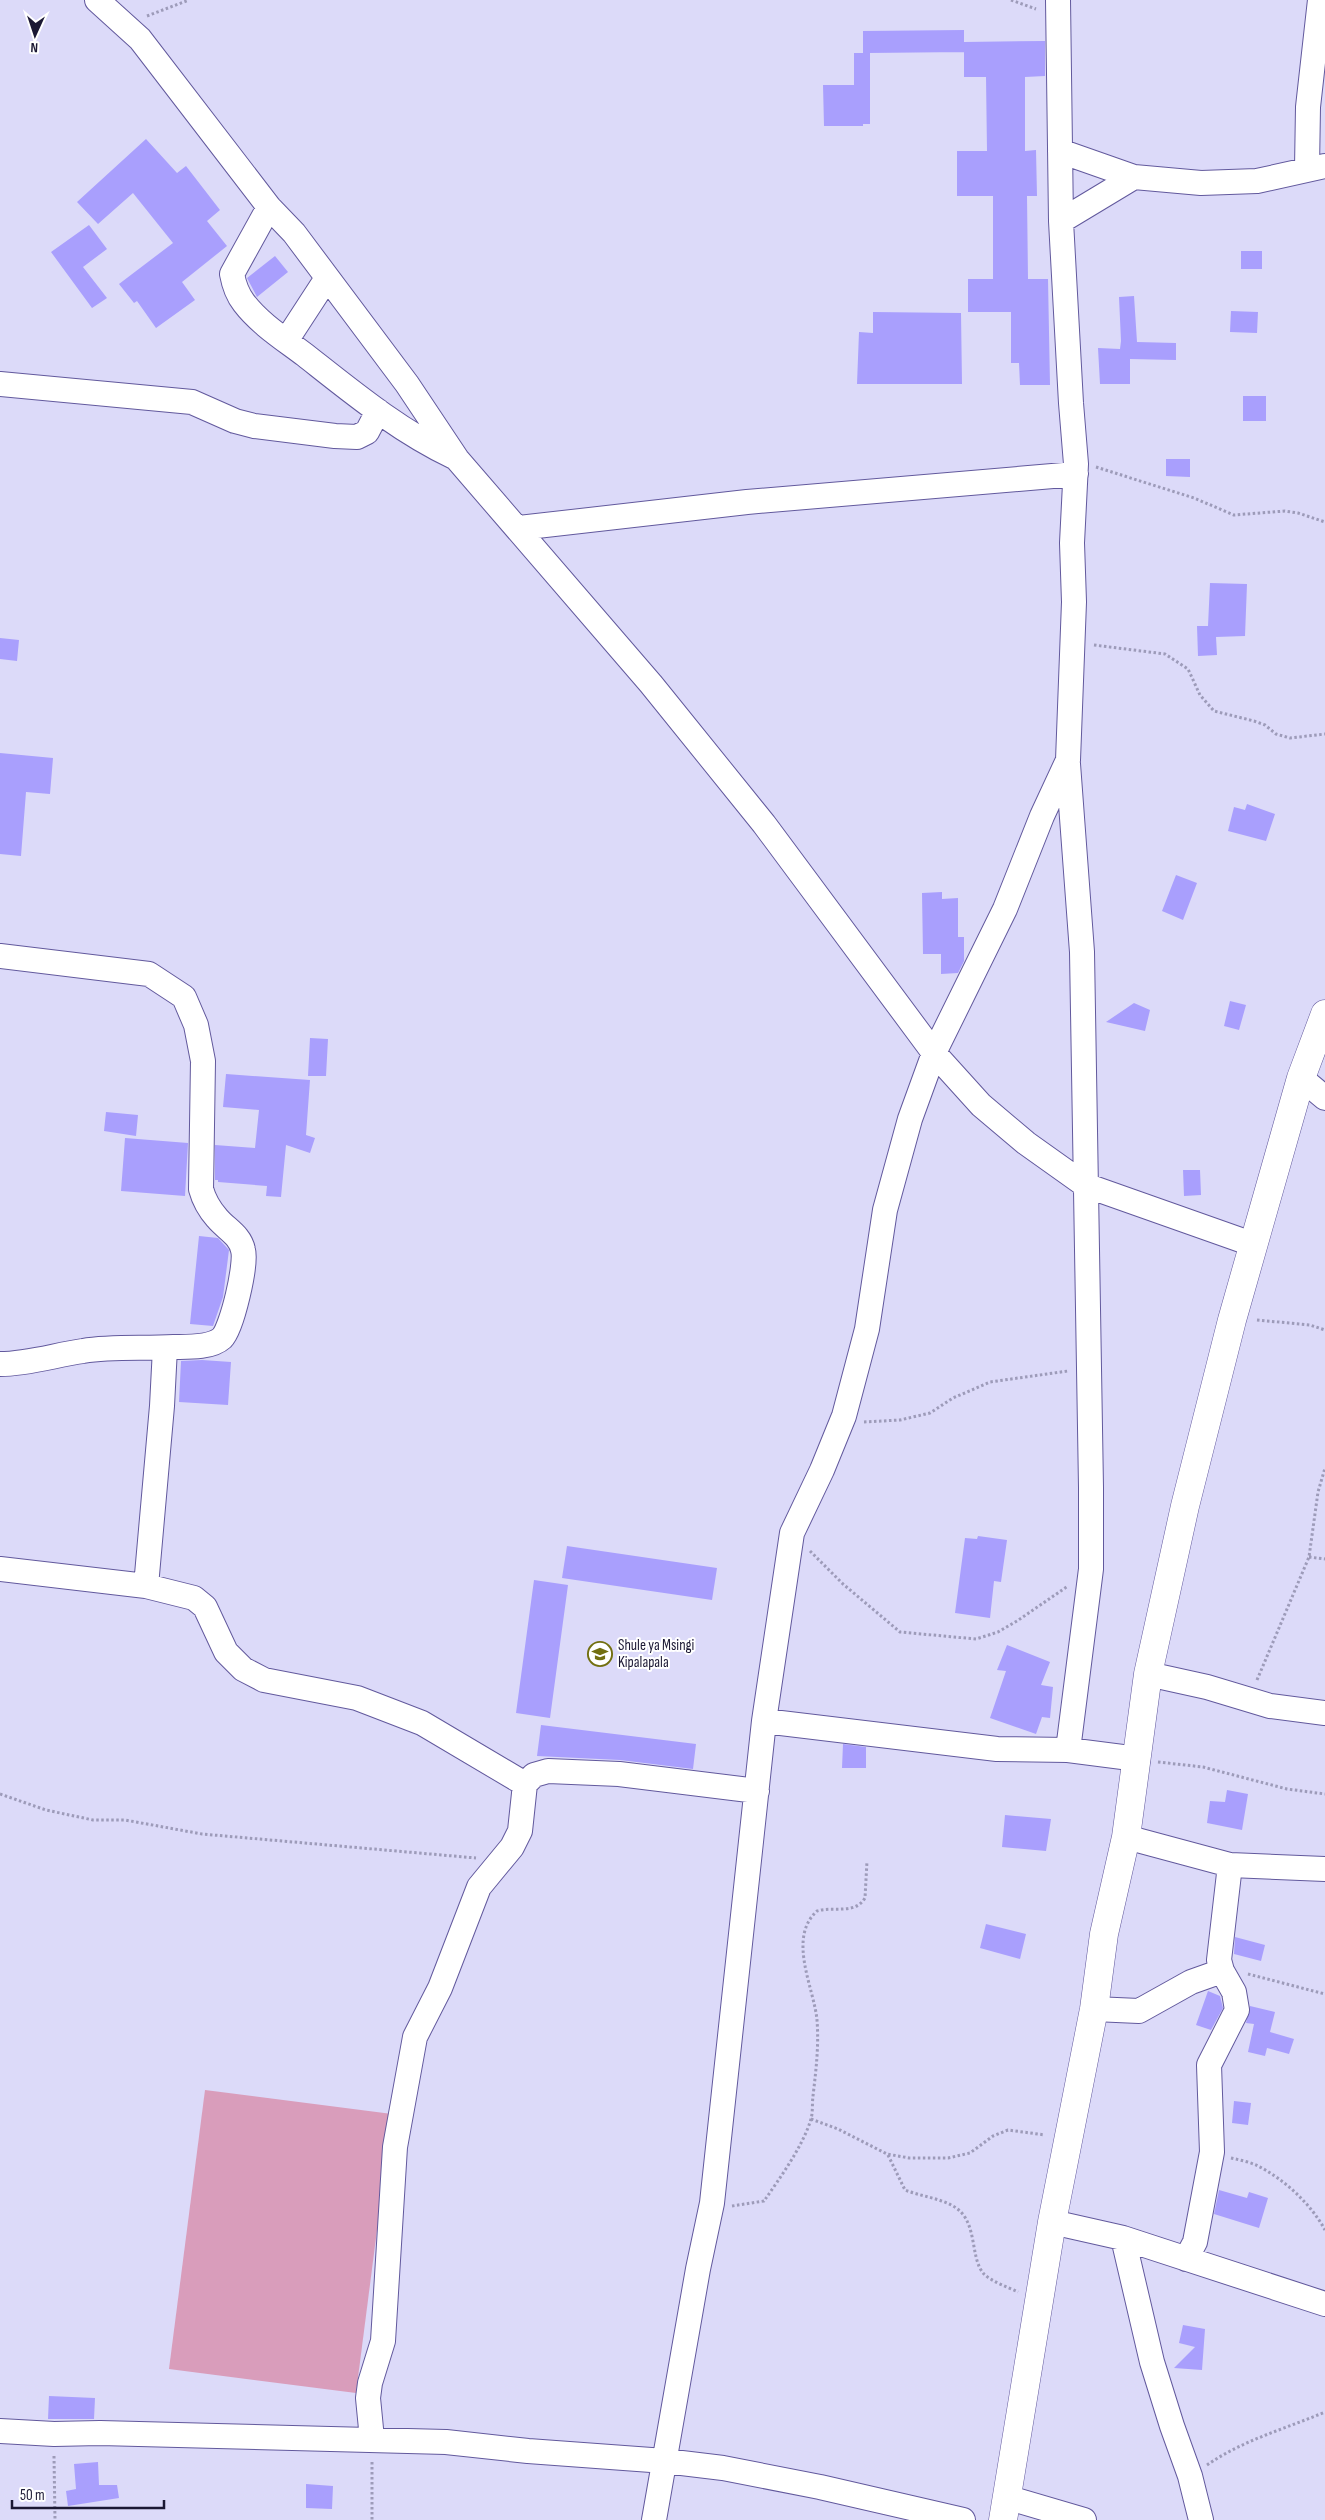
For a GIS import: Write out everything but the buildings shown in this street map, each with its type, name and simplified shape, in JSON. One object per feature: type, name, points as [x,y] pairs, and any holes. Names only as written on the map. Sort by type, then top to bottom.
[{"type":"highway","points":[[1005,2509],[1052,2222],[1094,2009],[1104,1934],[1126,1837],[1148,1674],[1184,1506],[1252,1244],[1301,1078],[1325,1014]]},
{"type":"street","points":[[97,0],[140,39],[269,207],[294,233],[407,384],[457,459],[519,528],[651,684],[764,824],[934,1053],[981,1105],[1026,1143],[1085,1185],[1252,1244]]},
{"type":"street","points":[[1058,0],[1061,222],[1070,403],[1076,469],[1072,543],[1074,602],[1068,760],[1082,952],[1091,1569],[1068,1750]]},
{"type":"street","points":[[1060,151],[1134,176],[1201,183],[1257,181],[1316,167],[1308,107],[1320,0]]},
{"type":"street","points":[[1061,222],[1134,176]]},
{"type":"street","points":[[269,207],[232,274],[235,287],[244,303],[286,341],[378,411],[436,449],[457,459]]},
{"type":"street","points":[[286,341],[327,278]]},
{"type":"street","points":[[0,384],[192,402],[235,421],[254,426],[335,436],[358,437],[367,432],[378,411]]},
{"type":"street","points":[[519,528],[747,502],[1076,469]]},
{"type":"street","points":[[654,2520],[666,2461],[696,2278],[712,2204],[764,1721],[792,1533],[822,1470],[844,1416],[867,1329],[885,1210],[910,1119],[934,1053],[1005,909],[1042,816],[1068,760]]},
{"type":"street","points":[[0,956],[149,974],[184,997],[196,1025],[203,1061],[201,1189],[205,1203],[217,1219],[234,1234],[244,1250],[232,1320],[222,1338],[210,1344],[165,1348],[108,1348],[82,1351],[29,1362],[0,1364]]},
{"type":"street","points":[[1301,1078],[1325,1098]]},
{"type":"street","points":[[146,1586],[162,1406],[165,1348]]},
{"type":"street","points":[[0,1569],[146,1586],[194,1598],[204,1607],[226,1652],[243,1669],[264,1680],[357,1698],[414,1719],[452,1739],[526,1784]]},
{"type":"street","points":[[1148,1674],[1207,1686],[1248,1701],[1325,1712]]},
{"type":"street","points":[[764,1721],[997,1749],[1068,1750],[1138,1759]]},
{"type":"street","points":[[372,2439],[368,2398],[370,2383],[383,2341],[395,2147],[411,2054],[417,2031],[440,1988],[479,1887],[499,1860],[512,1847],[520,1831],[526,1784],[534,1775],[548,1772],[619,1774],[757,1790]]},
{"type":"street","points":[[1126,1837],[1230,1865],[1325,1869]]},
{"type":"street","points":[[1186,2259],[1195,2242],[1212,2152],[1209,2065],[1237,2010],[1234,1992],[1222,1971],[1219,1960],[1220,1937],[1230,1865]]},
{"type":"street","points":[[1094,2009],[1139,2011],[1191,1982],[1222,1971]]},
{"type":"street","points":[[1052,2222],[1123,2238],[1245,2276],[1325,2304]]},
{"type":"street","points":[[1123,2238],[1152,2362],[1190,2476],[1201,2520]]},
{"type":"street","points":[[0,2431],[54,2434],[110,2433],[446,2442],[528,2451],[666,2461],[723,2468],[820,2487],[963,2520]]},
{"type":"street","points":[[1005,2509],[1084,2520]]},
{"type":"path","points":[[124,24],[189,0]]},
{"type":"path","points":[[1076,469],[1135,478],[1234,514],[1285,511],[1298,513],[1325,522]]},
{"type":"path","points":[[1073,642],[1165,654],[1188,670],[1200,695],[1214,711],[1254,721],[1265,725],[1276,734],[1290,738],[1325,734]]},
{"type":"path","points":[[1232,1320],[1276,1321],[1310,1325],[1325,1330]]},
{"type":"path","points":[[844,1416],[869,1423],[900,1420],[930,1413],[953,1398],[990,1382],[1088,1368]]},
{"type":"path","points":[[1248,1701],[1309,1557],[1318,1492],[1325,1468]]},
{"type":"path","points":[[792,1533],[843,1584],[900,1632],[976,1639],[998,1632],[1017,1621],[1091,1569]]},
{"type":"path","points":[[1309,1557],[1325,1559]]},
{"type":"path","points":[[1138,1759],[1203,1767],[1272,1785],[1325,1794]]},
{"type":"path","points":[[0,1794],[46,1810],[93,1820],[125,1820],[202,1834],[499,1860]]},
{"type":"path","points":[[712,2204],[737,2206],[764,2201],[790,2160],[811,2119],[819,2057],[817,2018],[803,1940],[812,1915],[817,1911],[860,1906],[865,1898],[867,1861]]},
{"type":"path","points":[[1222,1971],[1259,1974],[1325,1994]]},
{"type":"path","points":[[811,2119],[838,2129],[887,2154],[909,2158],[948,2158],[970,2153],[993,2136],[1008,2130],[1068,2138]]},
{"type":"path","points":[[1212,2152],[1256,2165],[1281,2180],[1311,2210],[1325,2230]]},
{"type":"path","points":[[887,2154],[905,2190],[953,2206],[961,2212],[967,2221],[984,2275],[1039,2302]]},
{"type":"path","points":[[1190,2476],[1228,2452],[1272,2432],[1325,2412]]},
{"type":"path","points":[[54,2434],[55,2520]]},
{"type":"path","points":[[372,2439],[372,2520]]},
{"type":"shaded area","points":[[205,2090],[392,2114],[356,2393],[169,2369]]},
{"type":"place","name":"Shule ya Msingi Kipalapala","points":[[600,1654]]}]
